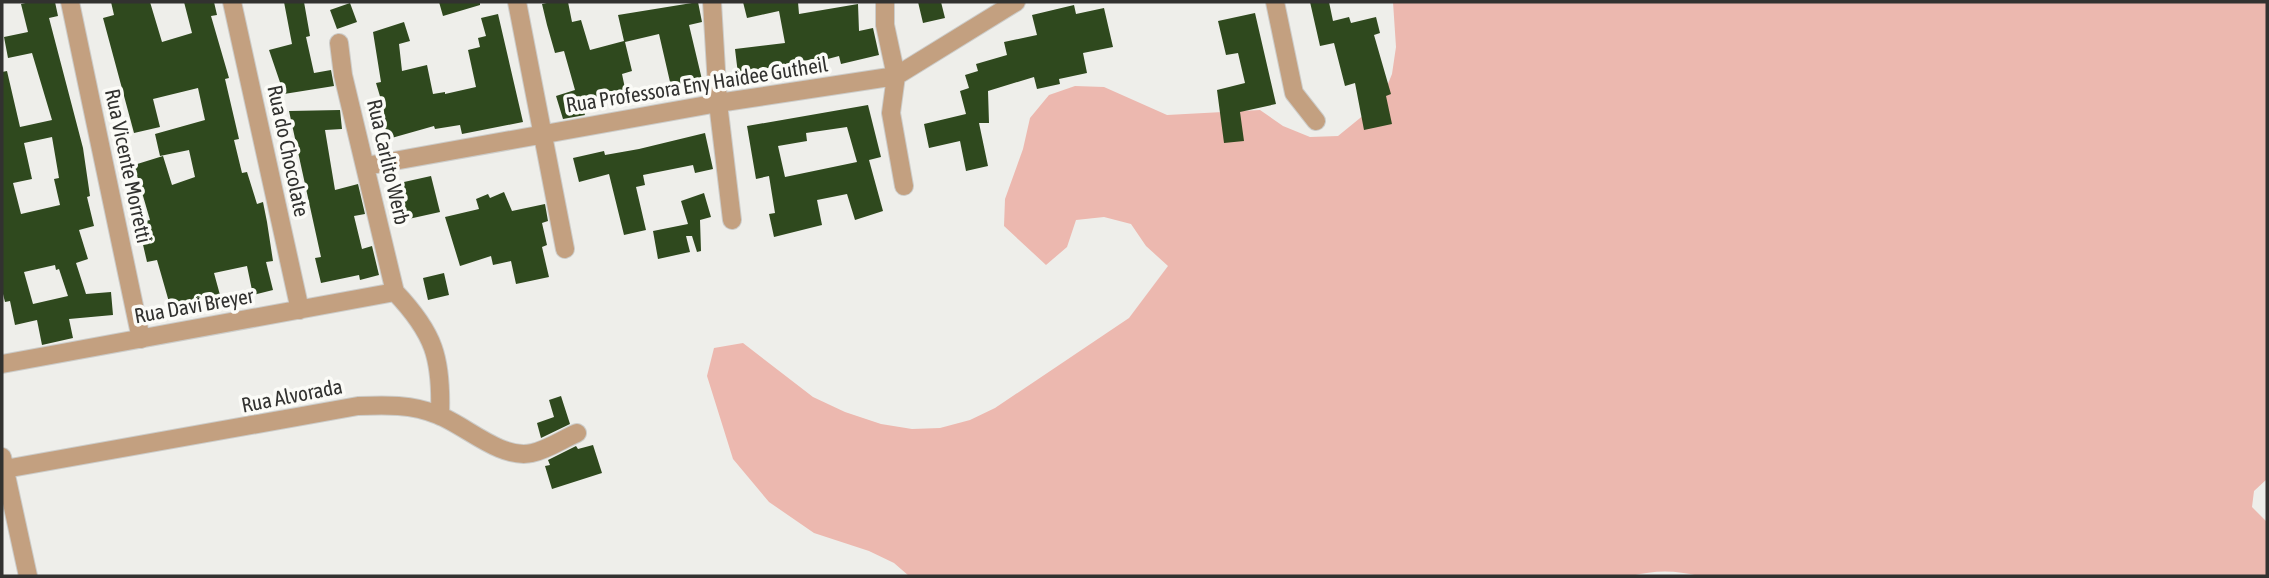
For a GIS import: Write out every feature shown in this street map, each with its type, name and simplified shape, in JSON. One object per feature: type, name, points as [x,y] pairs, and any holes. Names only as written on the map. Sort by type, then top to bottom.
[{"type":"street","name":"Rua Vicente Morretti","points":[[69,2],[141,339]]},
{"type":"street","name":"Rua do Chocolate","points":[[232,2],[300,310]]},
{"type":"street","points":[[517,2],[540,133],[565,250]]},
{"type":"street","points":[[712,2],[718,103],[732,220]]},
{"type":"street","points":[[886,2],[885,25],[896,76],[891,113],[904,186]]},
{"type":"street","name":"Rua Professora Eny Haidee Gutheil","points":[[366,166],[540,133],[896,76],[1016,2]]},
{"type":"street","points":[[1275,2],[1294,93],[1315,121]]},
{"type":"street","name":"Rua Carlito Werb","points":[[339,43],[343,75],[395,292]]},
{"type":"street","name":"Rua Davi Breyer","points":[[2,364],[395,292]]},
{"type":"street","points":[[395,292],[411,306],[426,329],[437,361],[440,415]]},
{"type":"street","name":"Rua Alvorada","points":[[3,463],[358,406],[412,407],[440,415],[481,440],[517,453],[532,453],[577,433]]},
{"type":"street","points":[[3,463],[28,576]]},
{"type":"shaded area","points":[[1393,2],[2267,2],[2267,479],[2254,491],[2252,507],[2267,522],[2267,576],[1699,576],[1665,572],[1631,576],[909,576],[894,563],[869,551],[814,533],[769,502],[733,459],[707,376],[714,348],[743,343],[813,397],[845,412],[881,424],[912,429],[940,428],[970,420],[995,408],[1129,318],[1168,266],[1146,246],[1131,224],[1104,217],[1076,220],[1067,247],[1046,265],[1004,226],[1005,199],[1023,149],[1030,118],[1049,95],[1075,86],[1104,87],[1167,115],[1260,110],[1283,126],[1310,137],[1338,136],[1381,101],[1392,74],[1396,47]]},
{"type":"building","points":[[55,2],[58,16],[49,18],[83,148],[90,196],[87,197],[94,226],[79,230],[88,259],[76,263],[86,294],[111,292],[113,315],[69,319],[73,338],[42,345],[37,320],[15,325],[10,301],[5,302],[2,290],[2,72],[7,71],[20,127],[52,120],[32,53],[8,58],[4,37],[28,32],[21,4]],"holes":[[[52,137],[59,178],[54,179],[60,205],[21,214],[13,183],[32,179],[24,143]],[[55,265],[56,270],[59,269],[68,296],[33,304],[24,272]]]},
{"type":"building","points":[[111,2],[150,2],[162,42],[192,33],[184,2],[214,2],[217,15],[211,16],[229,78],[225,79],[239,139],[234,140],[242,173],[247,172],[257,204],[263,202],[273,261],[266,262],[273,290],[253,295],[247,266],[214,273],[220,295],[171,309],[157,260],[147,262],[138,223],[150,220],[134,165],[163,156],[172,185],[195,177],[189,150],[160,156],[155,134],[205,120],[198,88],[153,99],[160,127],[134,133],[103,18],[114,15]]},
{"type":"building","points":[[284,2],[304,2],[310,36],[306,37],[314,73],[331,70],[334,86],[284,94],[269,50],[292,44]]},
{"type":"building","points":[[439,2],[480,2],[480,5],[443,16]]},
{"type":"building","points":[[568,2],[572,22],[581,20],[590,50],[624,41],[618,15],[698,2],[702,22],[689,25],[704,88],[673,95],[659,34],[625,42],[632,71],[622,74],[627,98],[582,107],[585,115],[563,119],[556,96],[575,90],[564,51],[555,53],[547,25],[542,4]]},
{"type":"building","points":[[743,2],[798,2],[799,14],[858,4],[859,31],[873,28],[879,55],[841,64],[839,56],[824,60],[823,57],[738,74],[735,49],[785,43],[779,11],[747,18]]},
{"type":"building","points":[[918,2],[941,2],[945,18],[923,23]]},
{"type":"building","points":[[1310,2],[1329,2],[1333,21],[1349,17],[1351,23],[1376,17],[1380,33],[1374,35],[1391,94],[1386,96],[1392,124],[1364,130],[1355,83],[1345,86],[1334,43],[1320,46]]},
{"type":"building","points":[[350,3],[357,22],[337,29],[330,10]]},
{"type":"building","points":[[1074,5],[1076,14],[1104,8],[1113,47],[1083,53],[1087,73],[1059,79],[1060,84],[1037,89],[1034,77],[988,91],[989,123],[979,123],[988,166],[966,171],[960,141],[929,148],[924,124],[966,114],[960,91],[969,88],[965,75],[978,71],[976,64],[1007,55],[1004,42],[1037,35],[1032,15]]},
{"type":"building","points":[[1255,13],[1276,104],[1240,112],[1244,141],[1224,143],[1217,90],[1245,83],[1238,53],[1226,55],[1218,21]]},
{"type":"building","points":[[498,14],[523,122],[462,134],[460,125],[435,129],[434,126],[388,139],[378,104],[382,103],[376,83],[381,82],[373,32],[404,22],[410,41],[399,44],[402,71],[427,65],[433,94],[445,94],[476,87],[468,50],[480,47],[478,38],[486,36],[481,18]]},
{"type":"building","points":[[868,105],[881,157],[869,160],[883,211],[855,220],[847,194],[817,200],[822,225],[774,237],[769,214],[775,213],[769,176],[756,179],[747,126]],"holes":[[[847,127],[857,162],[785,177],[778,146],[807,141],[806,133]]]},
{"type":"building","points":[[340,110],[342,129],[325,130],[335,190],[358,184],[365,214],[354,216],[362,249],[372,246],[379,275],[360,280],[359,275],[321,283],[315,258],[321,257],[289,111]]},
{"type":"building","points":[[705,133],[713,169],[695,173],[693,165],[643,175],[645,185],[636,187],[646,230],[624,235],[609,174],[579,182],[573,158],[604,151],[605,155],[639,149]]},
{"type":"building","points":[[431,176],[440,212],[404,220],[395,184]]},
{"type":"building","points":[[504,192],[512,211],[545,204],[548,221],[542,223],[547,245],[542,247],[549,277],[516,284],[511,261],[493,265],[491,256],[460,266],[445,217],[479,209],[476,199],[488,194],[490,198]]},
{"type":"building","points":[[704,193],[711,217],[700,220],[701,251],[697,252],[692,236],[686,236],[690,252],[658,259],[653,231],[688,224],[681,201]]},
{"type":"building","points":[[444,273],[449,295],[428,300],[423,278]]},
{"type":"building","points":[[561,396],[570,424],[541,438],[537,423],[554,417],[549,400]]},
{"type":"building","points":[[593,445],[602,473],[552,489],[545,466],[550,465],[548,460],[576,446],[578,449]]}]
